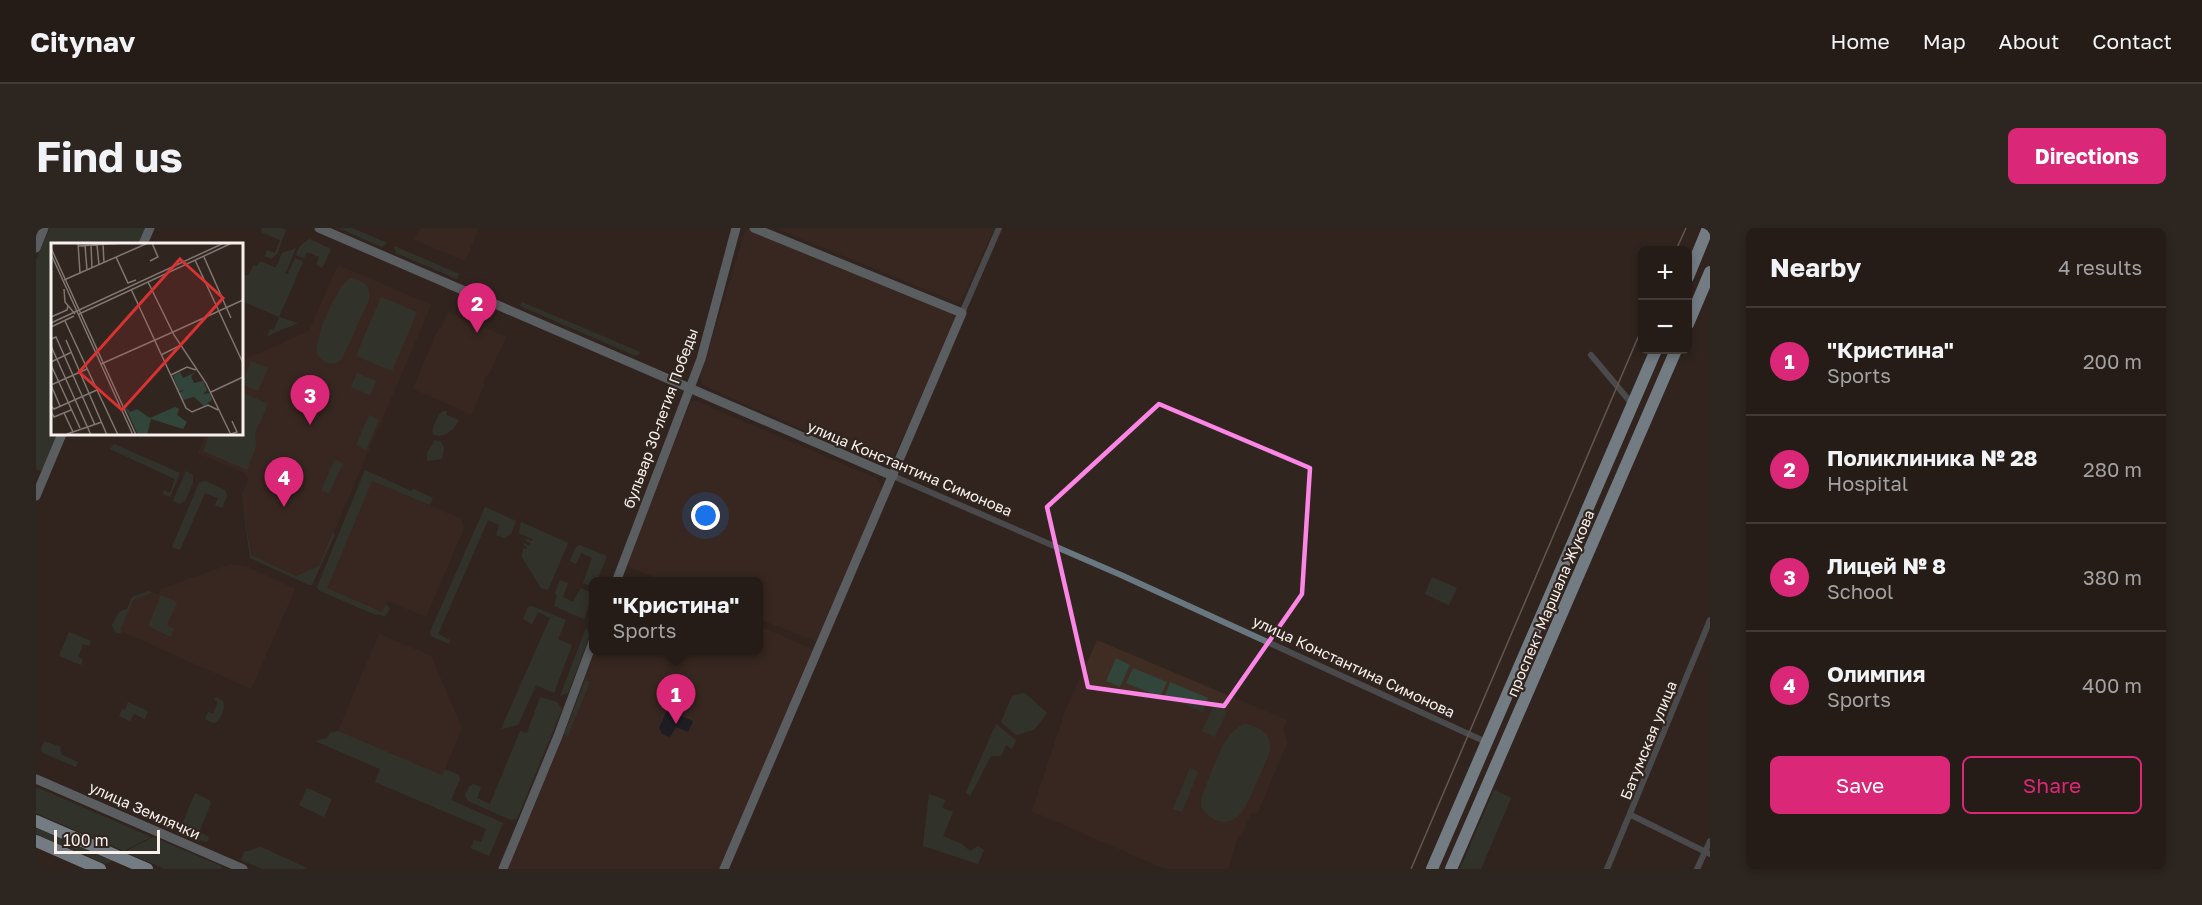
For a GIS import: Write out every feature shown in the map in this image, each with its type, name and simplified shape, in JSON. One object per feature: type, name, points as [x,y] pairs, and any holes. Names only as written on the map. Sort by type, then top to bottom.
[{"type":"highway","points":[[1692,267],[1708,228]]},
{"type":"highway","points":[[1692,315],[1710,272]]},
{"type":"highway","name":"проспект Маршала Жукова","points":[[1432,869],[1654,354]]},
{"type":"highway","name":"проспект Маршала Жукова","points":[[1451,869],[1674,354]]},
{"type":"highway","points":[[36,820],[147,869]]},
{"type":"highway","points":[[36,841],[100,869]]},
{"type":"main road","points":[[36,248],[44,228]]},
{"type":"main road","points":[[143,243],[150,228]]},
{"type":"main road","name":"улица Константина Симонова","points":[[319,228],[893,476]]},
{"type":"main road","name":"бульвар 30-летия Победы","points":[[618,577],[701,359],[736,228]]},
{"type":"main road","points":[[724,869],[962,313],[754,228]]},
{"type":"main road","points":[[36,496],[62,435]]},
{"type":"main road","points":[[503,869],[558,736],[589,652]]},
{"type":"main road","name":"улица Землячки","points":[[36,779],[243,869]]},
{"type":"street","points":[[962,313],[999,228]]},
{"type":"street","points":[[1591,355],[1633,405]]},
{"type":"street","name":"улица Константина Симонова","points":[[893,476],[1121,575],[1487,743]]},
{"type":"street","name":"Батумская улица","points":[[1607,869],[1710,620]]},
{"type":"street","points":[[1630,815],[1708,853]]},
{"type":"street","points":[[1697,869],[1708,853],[1710,841]]},
{"type":"highlighted area","points":[[1159,404],[1310,468],[1302,594],[1224,706],[1088,687],[1047,507]]},
{"type":"shaded area","points":[[421,228],[479,228],[465,261],[413,239]]},
{"type":"shaded area","points":[[775,228],[994,228],[962,299],[956,302]]},
{"type":"shaded area","points":[[746,229],[952,312],[954,322],[892,459],[885,464],[701,383],[701,375]]},
{"type":"shaded area","points":[[338,265],[431,305],[319,566],[296,576],[251,555],[242,495],[248,479],[245,473],[198,453],[206,435],[243,435],[243,361],[309,331]]},
{"type":"shaded area","points":[[448,312],[506,337],[489,374],[485,377],[484,386],[471,414],[413,389],[436,334],[440,328],[444,329],[442,326]]},
{"type":"shaded area","points":[[693,401],[701,403],[875,478],[881,484],[881,493],[818,642],[763,621],[763,577],[654,577],[629,567],[628,564],[689,405]]},
{"type":"shaded area","points":[[372,481],[461,519],[464,528],[426,617],[388,601],[383,612],[326,588]]},
{"type":"shaded area","points":[[231,564],[246,566],[295,589],[251,689],[119,630],[133,600],[152,593],[158,595],[161,589]]},
{"type":"shaded area","points":[[763,628],[814,650],[719,869],[508,869],[594,655],[763,655]]},
{"type":"shaded area","points":[[379,634],[431,656],[462,728],[442,775],[338,731]]},
{"type":"shaded area","points":[[1097,640],[1287,720],[1283,729],[1287,743],[1257,814],[1251,812],[1241,837],[1238,836],[1228,869],[1165,869],[1032,811],[1066,709]]},
{"type":"green space","points":[[50,228],[146,228],[139,243],[51,243],[51,435],[58,435],[42,471],[36,469],[36,260]]},
{"type":"green space","points":[[262,228],[286,230],[277,254],[271,259],[265,256],[267,250],[275,253],[280,240],[261,232]]},
{"type":"green space","points":[[338,228],[352,228],[387,243],[382,247]]},
{"type":"green space","points":[[309,239],[331,249],[322,268],[316,265],[319,257],[307,252],[304,258],[296,255],[300,246]]},
{"type":"green space","points":[[394,246],[459,274],[457,279],[396,253]]},
{"type":"green space","points":[[296,248],[285,274],[288,274],[295,258],[303,262],[279,317],[243,301],[243,276],[248,275],[254,265],[257,266],[260,261],[276,268],[282,253]]},
{"type":"green space","points":[[351,278],[366,285],[369,300],[342,359],[335,363],[328,363],[317,354],[319,336],[333,301]]},
{"type":"green space","points":[[381,297],[417,312],[392,371],[356,356]]},
{"type":"green space","points":[[522,302],[640,352],[636,356],[520,306]]},
{"type":"green space","points":[[279,317],[298,323],[267,336],[270,329],[274,330]]},
{"type":"green space","points":[[251,361],[268,368],[258,391],[243,384]]},
{"type":"green space","points":[[357,373],[376,381],[370,395],[351,387]]},
{"type":"green space","points":[[243,392],[268,404],[255,433],[256,447],[247,470],[203,451],[210,435],[243,435]]},
{"type":"green space","points":[[443,411],[447,411],[446,415],[459,420],[445,435],[433,434],[437,419]]},
{"type":"green space","points":[[369,415],[379,420],[366,450],[356,445]]},
{"type":"green space","points":[[435,440],[441,442],[444,448],[442,459],[427,461],[427,453]]},
{"type":"green space","points":[[114,444],[180,473],[170,497],[162,494],[164,490],[170,493],[175,479],[110,449]]},
{"type":"green space","points":[[335,460],[343,463],[329,494],[321,490]]},
{"type":"green space","points":[[365,470],[411,491],[414,489],[433,498],[430,505],[372,481],[327,588],[382,612],[386,605],[390,609],[385,616],[376,615],[320,591],[317,587]]},
{"type":"green space","points":[[186,471],[193,475],[193,483],[185,501],[180,504],[173,501]]},
{"type":"green space","points":[[205,481],[225,490],[227,496],[222,508],[215,505],[218,498],[205,493],[180,550],[172,547],[199,483]]},
{"type":"green space","points":[[242,498],[251,555],[296,576],[319,566],[333,533],[335,534],[312,585],[250,558]]},
{"type":"green space","points":[[485,507],[516,521],[511,534],[504,538],[496,535],[499,525],[488,520],[438,634],[450,640],[449,644],[431,636],[430,632]]},
{"type":"green space","points":[[521,522],[568,543],[548,590],[541,588],[522,557],[523,548],[527,547],[524,543],[530,546],[531,543],[526,539],[532,541],[533,539],[519,533]]},
{"type":"green space","points":[[580,545],[607,556],[599,577],[589,577],[589,585],[583,583],[592,558],[581,553],[576,564],[570,561],[576,547]]},
{"type":"green space","points":[[1432,577],[1457,588],[1449,605],[1425,594]]},
{"type":"green space","points":[[560,580],[568,583],[563,597],[573,602],[581,588],[589,592],[589,605],[584,619],[554,606],[557,595],[555,593]]},
{"type":"green space","points":[[149,591],[158,595],[152,593],[133,600],[120,630],[123,632],[114,631],[112,625],[119,612],[127,609],[132,597]]},
{"type":"green space","points":[[161,595],[177,602],[167,625],[174,629],[171,637],[148,626]]},
{"type":"green space","points":[[532,606],[566,620],[558,639],[572,645],[554,693],[536,685],[518,725],[501,729],[550,618],[538,612],[532,624],[523,619],[528,607]]},
{"type":"green space","points":[[586,628],[589,638],[568,693],[560,696]]},
{"type":"green space","points":[[69,632],[91,641],[89,646],[83,644],[78,657],[83,659],[81,665],[59,656]]},
{"type":"green space","points":[[1116,658],[1130,665],[1120,687],[1106,681]]},
{"type":"green space","points":[[1133,668],[1167,682],[1160,697],[1126,683]]},
{"type":"green space","points":[[585,680],[590,682],[568,736],[564,735]]},
{"type":"green space","points":[[1170,682],[1208,698],[1203,712],[1165,696]]},
{"type":"green space","points":[[1025,693],[1047,713],[1034,730],[1016,735],[1001,722],[1012,696]]},
{"type":"green space","points":[[216,697],[223,701],[224,707],[221,717],[214,723],[205,719],[208,712],[213,714],[218,702],[214,700]]},
{"type":"green space","points":[[540,697],[557,702],[562,709],[517,819],[511,820],[468,801],[465,795],[473,784],[481,787],[477,798],[490,804],[520,731],[527,733]]},
{"type":"green space","points":[[128,702],[148,711],[145,719],[134,714],[130,721],[119,716],[122,709],[125,710]]},
{"type":"green space","points":[[1214,705],[1227,711],[1215,737],[1202,731]]},
{"type":"green space","points":[[996,724],[1016,740],[1012,749],[1006,745],[1001,756],[991,756],[970,796],[966,792]]},
{"type":"green space","points":[[1245,724],[1265,733],[1270,742],[1269,754],[1243,810],[1235,819],[1219,821],[1209,816],[1201,807],[1202,796],[1224,744],[1237,728]]},
{"type":"green space","points":[[338,731],[442,775],[445,769],[459,775],[460,779],[451,800],[503,823],[489,856],[471,848],[474,840],[481,842],[486,829],[375,782],[380,769],[315,741],[327,738],[330,733]]},
{"type":"green space","points":[[44,741],[61,747],[62,755],[78,762],[76,767],[43,753],[41,749]]},
{"type":"green space","points":[[1190,768],[1198,772],[1182,812],[1173,809]]},
{"type":"green space","points":[[36,787],[151,837],[124,851],[36,813]]},
{"type":"green space","points":[[307,788],[332,799],[324,817],[299,805]]},
{"type":"green space","points":[[1494,790],[1511,798],[1481,869],[1460,869]]},
{"type":"green space","points":[[195,793],[211,803],[199,832],[209,837],[207,842],[200,840],[199,842],[184,836],[180,830]]},
{"type":"green space","points":[[929,794],[945,800],[942,808],[953,812],[943,836],[962,844],[970,851],[978,846],[984,850],[978,864],[923,846]]},
{"type":"green space","points":[[36,828],[114,860],[106,864],[36,834]]},
{"type":"green space","points":[[153,837],[221,866],[222,869],[165,869],[125,852]]},
{"type":"green space","points":[[261,847],[309,869],[262,869],[241,860],[244,852]]},
{"type":"water","points":[[667,710],[693,721],[688,732],[676,727],[670,737],[662,734],[659,728]]},
{"type":"tram line","points":[[1678,246],[1686,228]]},
{"type":"tram line","points":[[1411,869],[1638,337]]},
{"type":"place","name":"Поликлиника № 28","points":[[477,333]]},
{"type":"place","name":"Лицей № 8","points":[[310,425]]},
{"type":"place","name":"Олимпия","points":[[284,507]]},
{"type":"place","name":"\"Кристина\"","points":[[676,724]]}]
